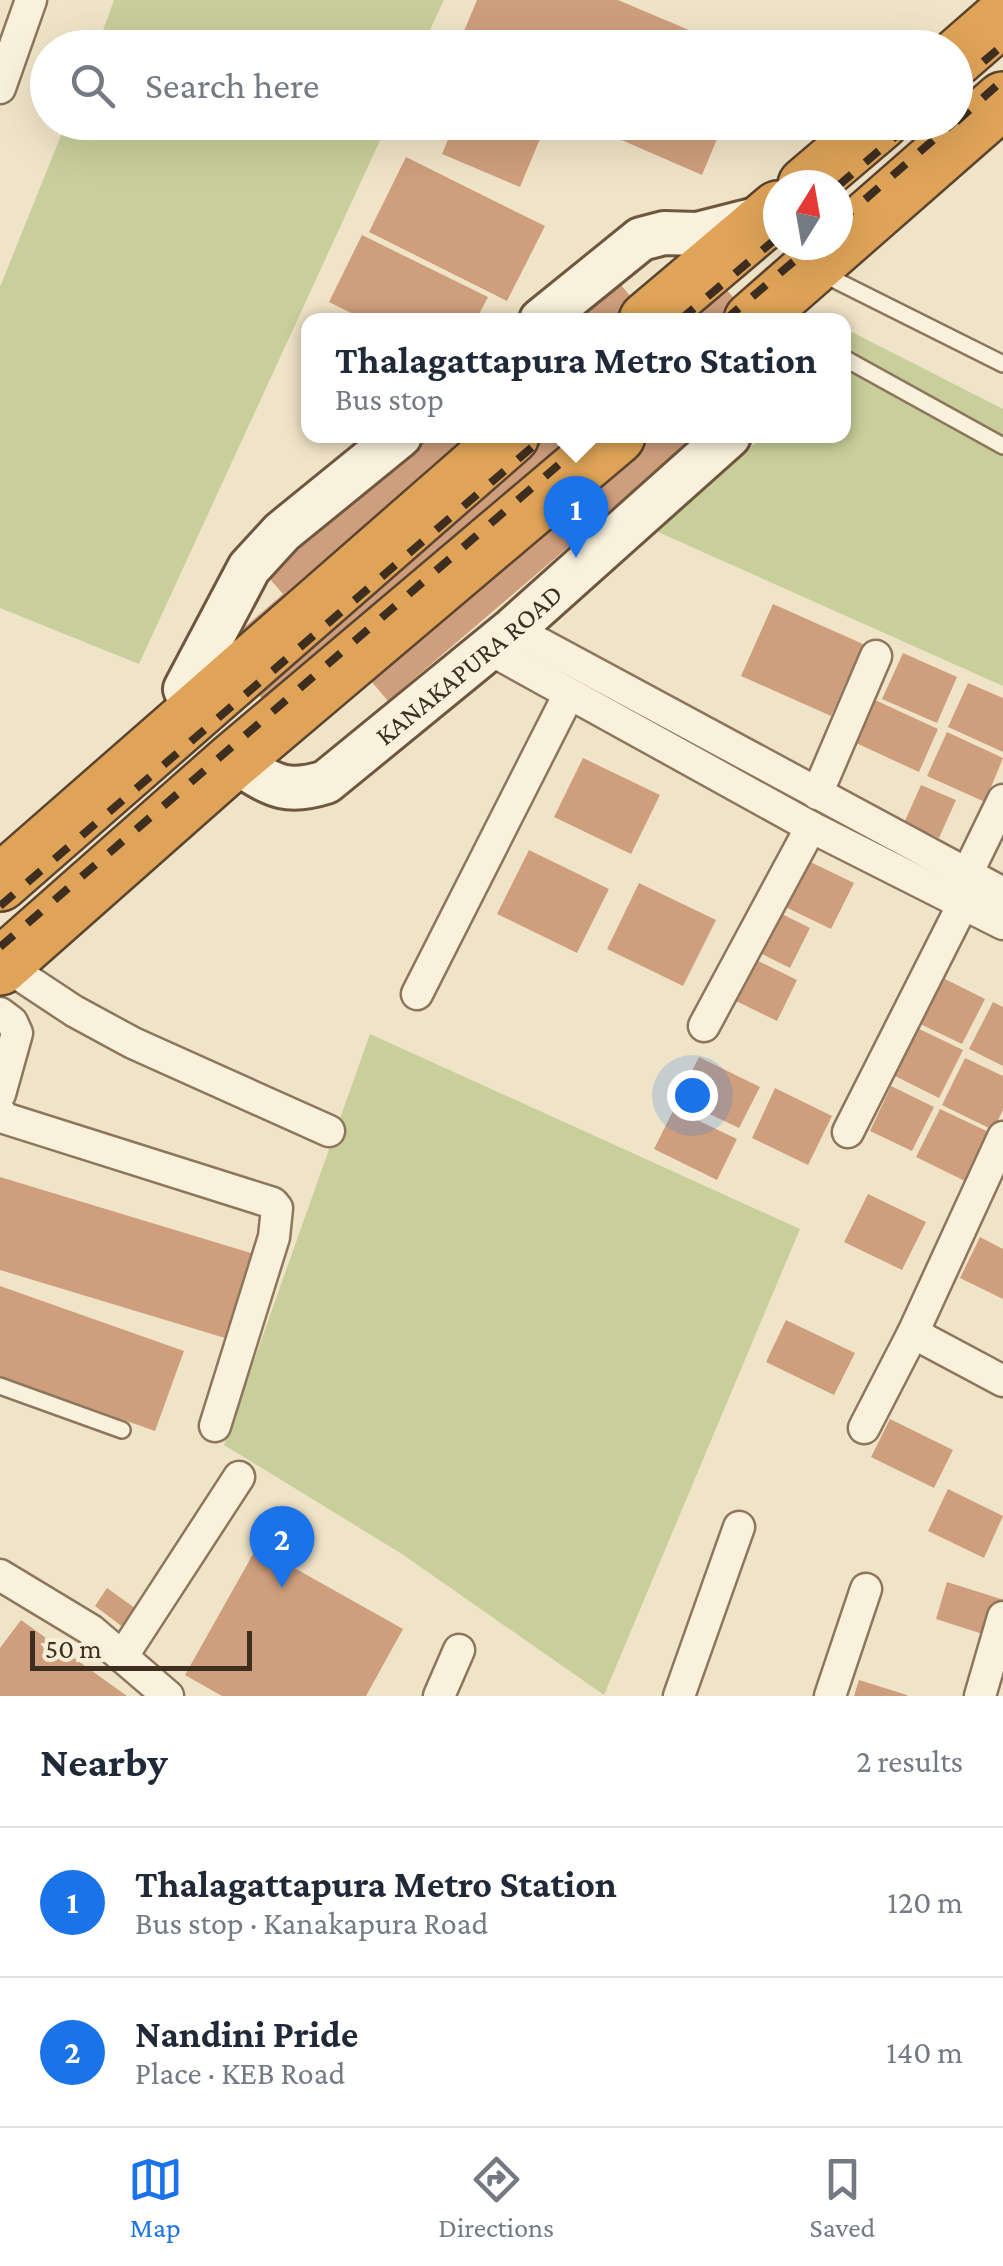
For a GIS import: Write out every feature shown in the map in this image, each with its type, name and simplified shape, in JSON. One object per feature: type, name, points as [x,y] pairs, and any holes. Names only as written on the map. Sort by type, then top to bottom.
[{"type":"highway","points":[[973,44],[1003,18]]},
{"type":"highway","points":[[839,170],[865,140]]},
{"type":"highway","points":[[853,181],[942,140]]},
{"type":"highway","points":[[657,313],[763,236]]},
{"type":"highway","points":[[760,313],[813,269],[813,260]]},
{"type":"highway","points":[[0,883],[502,443]]},
{"type":"highway","points":[[1,981],[233,761],[609,443]]},
{"type":"street","points":[[0,88],[31,0]]},
{"type":"street","points":[[550,313],[641,239],[664,233],[697,234],[763,214]]},
{"type":"street","points":[[794,313],[813,269]]},
{"type":"street","points":[[195,714],[185,689],[248,568],[282,532],[391,443]]},
{"type":"street","name":"KANAKAPURA ROAD","points":[[233,761],[277,786],[301,790],[326,782],[501,639],[721,443]]},
{"type":"street","points":[[501,639],[570,694],[811,826],[965,889],[1003,893]]},
{"type":"street","points":[[501,639],[818,794],[965,889],[1003,924]]},
{"type":"street","points":[[818,794],[876,656]]},
{"type":"street","points":[[417,994],[570,694]]},
{"type":"street","points":[[848,1132],[965,889],[1003,800]]},
{"type":"street","points":[[704,1026],[811,826]]},
{"type":"street","points":[[0,1094],[17,1033],[1,981]]},
{"type":"street","points":[[1,981],[74,1011],[132,1043],[329,1131]]},
{"type":"street","points":[[0,1112],[4,1118],[272,1203],[276,1208],[274,1236],[215,1426]]},
{"type":"street","points":[[864,1428],[1003,1137]]},
{"type":"street","points":[[912,1333],[1003,1380]]},
{"type":"street","points":[[122,1657],[240,1476]]},
{"type":"street","points":[[679,1696],[739,1527]]},
{"type":"street","points":[[0,1575],[91,1630],[168,1696]]},
{"type":"street","points":[[830,1696],[866,1589]]},
{"type":"street","points":[[980,1696],[1003,1618]]},
{"type":"street","points":[[439,1696],[459,1650]]},
{"type":"lane","points":[[813,269],[1002,359]]},
{"type":"lane","points":[[851,362],[1003,446]]},
{"type":"lane","points":[[0,1386],[122,1430]]},
{"type":"green space","points":[[114,0],[444,0],[430,30],[103,30]]},
{"type":"green space","points":[[59,140],[380,140],[139,664],[0,608],[0,287]]},
{"type":"green space","points":[[851,332],[1003,409],[1003,686],[649,528],[756,443],[851,443]]},
{"type":"green space","points":[[370,1034],[800,1229],[604,1695],[402,1554],[224,1445]]},
{"type":"building","points":[[477,0],[618,0],[689,30],[464,30]]},
{"type":"building","points":[[448,140],[540,140],[520,187],[442,154]]},
{"type":"building","points":[[621,140],[717,140],[702,175]]},
{"type":"building","points":[[406,157],[545,226],[507,301],[369,232]]},
{"type":"building","points":[[362,235],[488,297],[480,313],[351,313],[329,302]]},
{"type":"building","points":[[689,247],[747,313],[563,313],[611,273],[631,297]]},
{"type":"building","points":[[413,443],[690,443],[388,701],[365,674],[294,736],[219,649],[283,594],[263,571]]},
{"type":"building","points":[[773,604],[863,644],[831,716],[741,676]]},
{"type":"building","points":[[903,653],[957,677],[937,723],[882,699]]},
{"type":"building","points":[[968,683],[1003,698],[1003,752],[948,727]]},
{"type":"building","points":[[875,700],[938,729],[919,772],[856,743]]},
{"type":"building","points":[[947,732],[1003,758],[985,802],[927,776]]},
{"type":"building","points":[[583,758],[660,795],[631,854],[554,817]]},
{"type":"building","points":[[921,785],[956,800],[939,838],[904,823]]},
{"type":"building","points":[[529,850],[609,889],[577,953],[497,914]]},
{"type":"building","points":[[800,857],[854,883],[831,929],[777,903]]},
{"type":"building","points":[[639,883],[716,920],[683,986],[607,949]]},
{"type":"building","points":[[772,909],[810,928],[790,968],[752,949]]},
{"type":"building","points":[[748,956],[797,980],[777,1021],[728,997]]},
{"type":"building","points":[[937,975],[985,999],[962,1044],[914,1021]]},
{"type":"building","points":[[993,1002],[1003,1007],[1003,1066],[969,1049]]},
{"type":"building","points":[[913,1026],[963,1050],[939,1098],[889,1073]]},
{"type":"building","points":[[699,1057],[760,1087],[739,1128],[678,1099]]},
{"type":"building","points":[[965,1058],[1003,1076],[1003,1110],[993,1130],[942,1105]]},
{"type":"building","points":[[891,1086],[934,1107],[912,1151],[870,1131]]},
{"type":"building","points":[[775,1088],[832,1116],[808,1165],[752,1138]]},
{"type":"building","points":[[674,1109],[737,1139],[717,1180],[654,1149]]},
{"type":"building","points":[[940,1109],[995,1135],[971,1184],[916,1157]]},
{"type":"building","points":[[0,1177],[251,1253],[225,1338],[0,1270]]},
{"type":"building","points":[[868,1194],[926,1222],[902,1270],[844,1242]]},
{"type":"building","points":[[980,1237],[1003,1249],[1003,1299],[960,1278]]},
{"type":"building","points":[[0,1286],[184,1351],[155,1431],[0,1376]]},
{"type":"building","points":[[786,1320],[855,1353],[834,1395],[766,1362]]},
{"type":"building","points":[[890,1419],[953,1450],[934,1488],[871,1457]]},
{"type":"building","points":[[948,1489],[1003,1516],[984,1558],[928,1531]]},
{"type":"building","points":[[257,1547],[403,1629],[366,1696],[222,1696],[185,1675]]},
{"type":"building","points":[[947,1582],[1001,1599],[989,1636],[936,1619]]},
{"type":"building","points":[[107,1588],[139,1611],[124,1628],[95,1606]]},
{"type":"building","points":[[21,1620],[127,1696],[0,1696],[0,1648]]},
{"type":"building","points":[[859,1680],[907,1695],[907,1696],[854,1696]]},
{"type":"railway","points":[[973,71],[1003,45]]},
{"type":"railway","points":[[973,107],[1003,80]]},
{"type":"railway","points":[[853,173],[891,140]]},
{"type":"railway","points":[[853,210],[933,140]]},
{"type":"railway","points":[[688,313],[763,250]]},
{"type":"railway","points":[[733,313],[795,260]]},
{"type":"railway","points":[[0,906],[537,443]]},
{"type":"railway","points":[[0,947],[584,443]]},
{"type":"place","name":"Thalagattapura Metro Station","points":[[576,558]]},
{"type":"place","name":"Nandini Pride","points":[[282,1588]]}]
